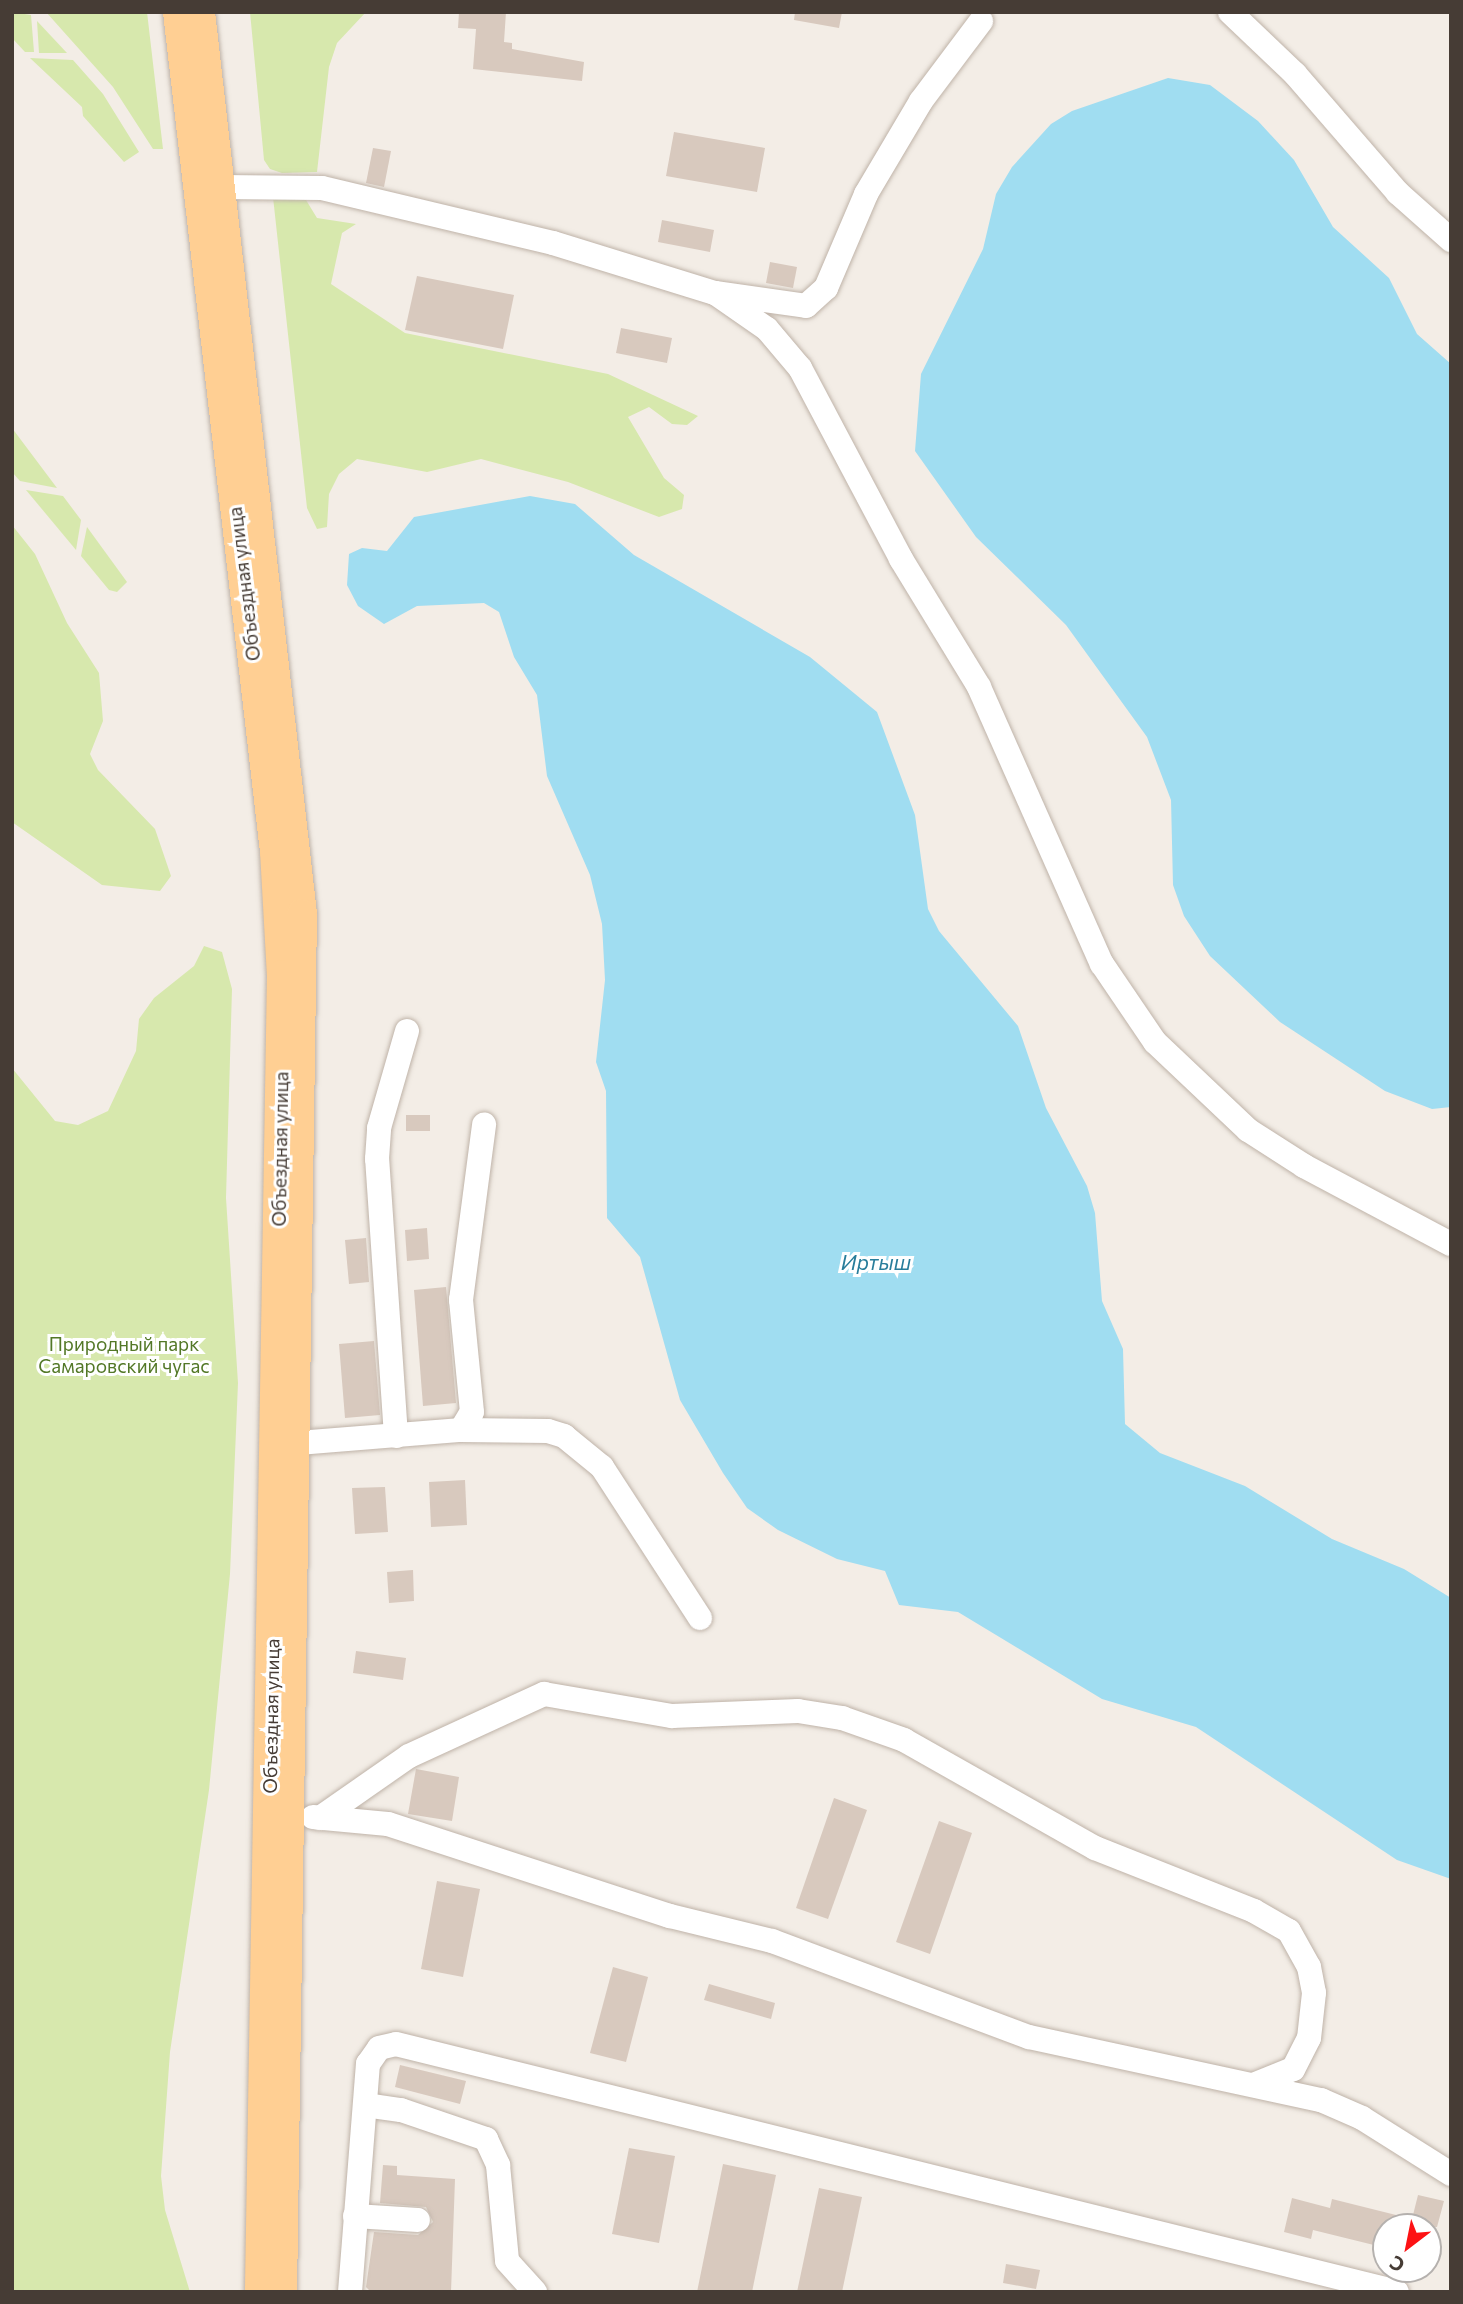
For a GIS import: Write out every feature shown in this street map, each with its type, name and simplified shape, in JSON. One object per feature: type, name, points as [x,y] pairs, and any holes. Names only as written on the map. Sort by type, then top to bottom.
[{"type":"main road","name":"Объездная улица","points":[[178,12],[280,913],[294,1816],[282,2292]]},
{"type":"main road","name":"Объездная улица","points":[[200,12],[302,914],[287,1443]]},
{"type":"main road","name":"Объездная улица","points":[[260,2292],[294,1816]]},
{"type":"lane","points":[[1230,12],[1295,74],[1398,193],[1451,240]]},
{"type":"lane","points":[[221,187],[286,184],[361,196],[553,243],[715,293],[792,308],[818,298],[890,152],[981,21]]},
{"type":"lane","points":[[715,293],[767,329],[800,368],[901,559],[979,687],[1102,964],[1155,1042],[1248,1130],[1451,1244]]},
{"type":"lane","points":[[396,1436],[377,1159],[379,1128],[407,1031]]},
{"type":"lane","points":[[461,1430],[472,1412],[461,1300],[484,1125]]},
{"type":"lane","points":[[287,1443],[461,1430],[548,1431],[583,1449],[602,1467],[700,1618]]},
{"type":"lane","points":[[294,1816],[409,1756],[544,1694],[672,1716],[798,1711],[842,1718],[904,1740],[1095,1848],[1254,1911],[1289,1931],[1309,1967],[1314,2004],[1309,2038],[1293,2069],[1256,2084]]},
{"type":"lane","points":[[294,1816],[388,1824],[670,1916],[772,1941],[1028,2037],[1321,2100],[1363,2118],[1451,2174]]},
{"type":"lane","points":[[350,2292],[365,2105],[373,2054],[396,2044],[1396,2292]]},
{"type":"lane","points":[[365,2105],[413,2114],[486,2139],[498,2165],[507,2261],[535,2292]]},
{"type":"lane","points":[[355,2216],[418,2220]]},
{"type":"green space","points":[[12,12],[31,15],[34,52],[25,52],[12,38]]},
{"type":"green space","points":[[46,12],[147,12],[163,149],[153,149],[113,87]]},
{"type":"green space","points":[[250,12],[366,12],[337,43],[329,67],[317,172],[282,173],[270,169],[264,160]]},
{"type":"green space","points":[[37,21],[67,53],[39,53]]},
{"type":"green space","points":[[30,58],[73,60],[103,94],[139,152],[124,162],[83,116],[82,107]]},
{"type":"green space","points":[[273,197],[306,200],[317,218],[356,224],[342,233],[331,284],[405,333],[608,374],[698,416],[687,425],[672,424],[649,407],[628,417],[664,478],[684,495],[682,509],[659,517],[568,482],[481,459],[427,472],[357,459],[339,474],[329,494],[327,527],[317,529],[307,508]]},
{"type":"green space","points":[[12,428],[57,488],[20,481],[12,472]]},
{"type":"green space","points":[[26,490],[63,496],[81,520],[76,550]]},
{"type":"green space","points":[[12,525],[35,554],[67,623],[99,673],[103,721],[90,754],[98,770],[155,829],[171,876],[160,891],[102,885],[12,822]]},
{"type":"green space","points":[[87,527],[127,582],[117,592],[109,590],[81,556]]},
{"type":"green space","name":"Природный парк Самаровский чугас","points":[[204,946],[222,952],[232,989],[226,1198],[238,1383],[230,1574],[209,1790],[170,2052],[161,2176],[165,2210],[190,2292],[12,2292],[12,1068],[55,1121],[78,1125],[108,1111],[136,1051],[139,1019],[154,998],[194,966]]},
{"type":"water","points":[[1168,78],[1210,85],[1258,121],[1294,160],[1333,227],[1389,278],[1417,334],[1451,364],[1451,1107],[1432,1109],[1385,1091],[1280,1022],[1210,956],[1184,916],[1173,885],[1171,800],[1147,737],[1066,625],[976,537],[915,451],[921,374],[983,249],[996,194],[1012,167],[1051,124],[1072,111]]},
{"type":"water","name":"Иртыш","points":[[530,496],[575,504],[634,555],[810,657],[877,712],[915,815],[928,909],[939,931],[1018,1026],[1046,1108],[1087,1186],[1095,1213],[1102,1301],[1123,1349],[1125,1424],[1160,1453],[1245,1486],[1332,1539],[1404,1569],[1451,1598],[1451,1879],[1397,1860],[1196,1727],[1102,1699],[958,1612],[899,1605],[885,1571],[837,1559],[778,1530],[747,1508],[723,1473],[680,1400],[640,1257],[607,1218],[606,1091],[596,1062],[605,980],[602,924],[590,875],[547,776],[537,695],[514,657],[499,612],[484,603],[417,606],[384,624],[358,606],[347,585],[349,554],[362,548],[387,551],[414,517]]},
{"type":"building","points":[[459,12],[506,12],[504,42],[512,43],[512,49],[584,62],[582,81],[473,69],[476,29],[458,28]]},
{"type":"building","points":[[795,12],[842,12],[839,28],[794,20]]},
{"type":"building","points":[[674,132],[765,148],[757,192],[666,176]]},
{"type":"building","points":[[373,148],[391,151],[384,187],[366,183]]},
{"type":"building","points":[[662,220],[714,230],[710,252],[658,242]]},
{"type":"building","points":[[770,262],[797,267],[793,288],[766,283]]},
{"type":"building","points":[[417,276],[514,295],[503,349],[405,330]]},
{"type":"building","points":[[621,328],[672,338],[667,363],[616,353]]},
{"type":"building","points":[[406,1115],[430,1115],[430,1131],[406,1131]]},
{"type":"building","points":[[427,1228],[429,1259],[407,1261],[405,1230]]},
{"type":"building","points":[[366,1238],[369,1282],[349,1284],[345,1240]]},
{"type":"building","points":[[446,1287],[456,1403],[423,1406],[414,1290]]},
{"type":"building","points":[[374,1341],[380,1415],[345,1418],[339,1344]]},
{"type":"building","points":[[465,1480],[467,1525],[431,1527],[429,1482]]},
{"type":"building","points":[[385,1487],[388,1532],[355,1534],[352,1488]]},
{"type":"building","points":[[413,1570],[414,1601],[389,1603],[387,1572]]},
{"type":"building","points":[[356,1651],[406,1658],[403,1680],[353,1673]]},
{"type":"building","points":[[416,1769],[459,1777],[452,1821],[408,1814]]},
{"type":"building","points":[[834,1798],[867,1810],[828,1919],[796,1908]]},
{"type":"building","points":[[939,1821],[972,1833],[930,1954],[896,1942]]},
{"type":"building","points":[[437,1881],[480,1889],[463,1977],[421,1969]]},
{"type":"building","points":[[613,1967],[648,1977],[626,2062],[590,2053]]},
{"type":"building","points":[[709,1984],[775,2003],[771,2019],[704,2000]]},
{"type":"building","points":[[400,2065],[466,2081],[460,2104],[395,2087]]},
{"type":"building","points":[[629,2148],[675,2156],[659,2243],[612,2234]]},
{"type":"building","points":[[723,2164],[776,2175],[752,2292],[697,2292]]},
{"type":"building","points":[[383,2165],[397,2166],[397,2175],[455,2179],[451,2292],[371,2292],[366,2287],[374,2232],[418,2235],[433,2222],[426,2207],[380,2203]]},
{"type":"building","points":[[819,2188],[862,2197],[842,2292],[797,2292]]},
{"type":"building","points":[[1418,2195],[1444,2201],[1441,2213],[1414,2213]]},
{"type":"building","points":[[1292,2198],[1330,2208],[1332,2199],[1388,2213],[1372,2213],[1372,2245],[1313,2230],[1311,2239],[1284,2232]]},
{"type":"building","points":[[1006,2264],[1040,2270],[1036,2289],[1003,2283]]}]
